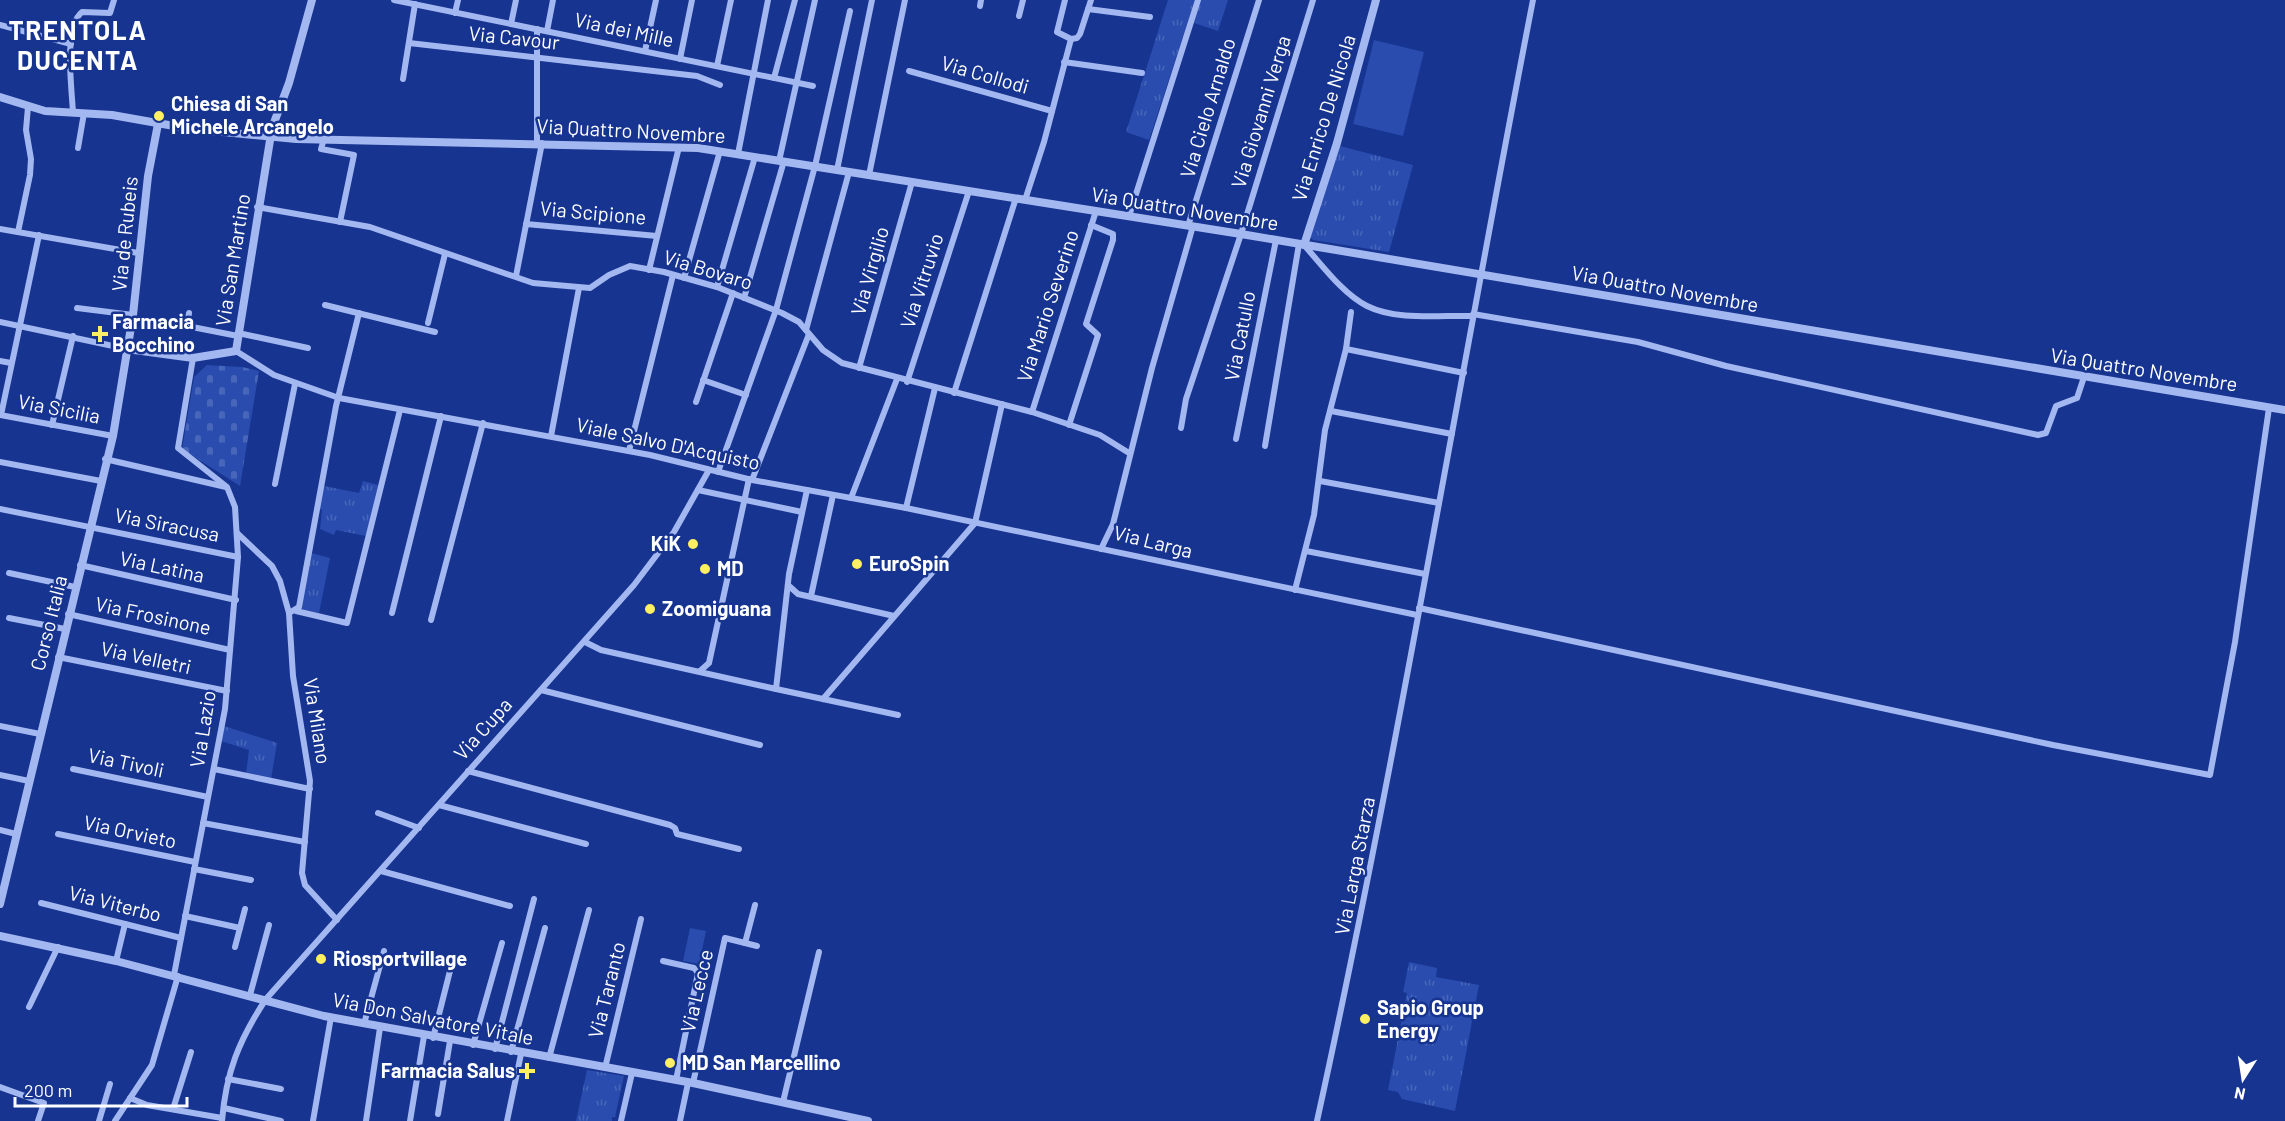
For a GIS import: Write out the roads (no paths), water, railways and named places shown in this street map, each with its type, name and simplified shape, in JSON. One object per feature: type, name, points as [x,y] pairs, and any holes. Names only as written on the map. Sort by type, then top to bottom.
[{"type":"street","points":[[73,113],[71,44],[78,16],[90,11],[110,14],[114,0]]},
{"type":"street","name":"Via San Martino","points":[[127,349],[193,358],[236,351],[257,207],[275,115],[289,84],[312,0]]},
{"type":"street","name":"Via dei Mille","points":[[394,0],[813,86]]},
{"type":"street","points":[[455,13],[458,0]]},
{"type":"street","points":[[511,24],[516,0]]},
{"type":"street","points":[[547,31],[553,0]]},
{"type":"street","points":[[645,51],[656,0]]},
{"type":"street","points":[[680,58],[692,0]]},
{"type":"street","points":[[717,66],[730,0]]},
{"type":"street","points":[[738,154],[768,0]]},
{"type":"street","points":[[774,78],[795,0]]},
{"type":"street","points":[[744,298],[781,161],[795,83],[815,0]]},
{"type":"street","points":[[837,170],[872,0]]},
{"type":"street","points":[[869,175],[905,0]]},
{"type":"street","points":[[1019,16],[1023,0]]},
{"type":"street","points":[[1065,0],[1057,32],[1071,39],[1077,38],[1080,34],[1091,0]]},
{"type":"street","points":[[1129,216],[1198,0]]},
{"type":"street","name":"Via Cielo Arnaldo","points":[[1190,226],[1259,0]]},
{"type":"street","name":"Via Giovanni Verga","points":[[1181,428],[1186,399],[1241,234],[1313,0]]},
{"type":"street","name":"Via Enrico De Nicola","points":[[1302,244],[1337,143],[1376,0]]},
{"type":"street","name":"Via Larga Starza","points":[[1317,1121],[1361,920],[1533,0]]},
{"type":"street","points":[[403,79],[415,4]]},
{"type":"street","points":[[1088,9],[1150,17]]},
{"type":"street","points":[[718,472],[776,310],[815,166],[850,11]]},
{"type":"street","points":[[0,24],[71,44]]},
{"type":"street","points":[[516,276],[539,143],[537,29]]},
{"type":"street","points":[[954,393],[1052,111],[1071,39]]},
{"type":"street","name":"Via Cavour","points":[[409,43],[697,76],[720,85]]},
{"type":"street","points":[[1064,62],[1142,73]]},
{"type":"street","name":"Via Collodi","points":[[909,70],[1052,111]]},
{"type":"street","name":"Via Quattro Novembre","points":[[0,97],[28,107],[271,137],[679,147],[720,151],[1302,244],[2285,410]]},
{"type":"street","points":[[18,232],[30,175],[31,159],[26,130],[28,107]]},
{"type":"street","points":[[78,148],[84,113]]},
{"type":"street","name":"Via de Rubeis","points":[[127,349],[133,315],[149,168],[158,124]]},
{"type":"street","points":[[324,139],[321,149],[354,155],[340,222]]},
{"type":"street","points":[[649,270],[679,147]]},
{"type":"street","points":[[684,278],[720,151]]},
{"type":"street","points":[[717,287],[755,157]]},
{"type":"street","points":[[700,671],[709,663],[744,500],[808,332],[849,172]]},
{"type":"street","name":"Via Virgilio","points":[[859,368],[912,182]]},
{"type":"street","name":"Via Vitruvio","points":[[907,382],[969,191]]},
{"type":"street","name":"Via Bovaro","points":[[257,207],[370,227],[533,283],[590,288],[609,274],[630,266],[717,287],[776,310],[799,322],[823,350],[842,363],[907,382],[1032,412],[1100,435],[1129,453]]},
{"type":"street","name":"Via Mario Severino","points":[[1032,412],[1096,211]]},
{"type":"street","name":"Via Scipione","points":[[526,224],[657,236]]},
{"type":"street","points":[[1069,425],[1098,335],[1086,324],[1113,240],[1113,234],[1091,225]]},
{"type":"street","name":"Via Larga","points":[[1190,226],[1129,453],[1113,524],[1101,549],[1295,590],[1418,612],[2053,745],[2210,775],[2235,642],[2269,408]]},
{"type":"street","points":[[0,229],[138,253]]},
{"type":"street","points":[[0,415],[39,235]]},
{"type":"street","name":"Via Catullo","points":[[1236,439],[1276,240]]},
{"type":"street","points":[[1302,244],[1353,298],[1377,310],[1408,314],[1473,315],[1638,342],[1726,366],[2038,435],[2046,433],[2056,406],[2077,398],[2084,377]]},
{"type":"street","points":[[1265,446],[1302,244]]},
{"type":"street","points":[[428,323],[445,254]]},
{"type":"street","points":[[629,451],[673,275]]},
{"type":"street","points":[[551,436],[579,288]]},
{"type":"street","points":[[696,402],[733,293]]},
{"type":"street","points":[[325,305],[435,332]]},
{"type":"street","points":[[77,308],[133,315]]},
{"type":"street","points":[[1295,590],[1306,551],[1320,481],[1325,430],[1346,349],[1351,312]]},
{"type":"street","points":[[189,313],[187,326],[308,348]]},
{"type":"street","points":[[292,612],[299,607],[339,398],[358,313]]},
{"type":"street","points":[[0,322],[127,349]]},
{"type":"street","points":[[52,425],[73,336]]},
{"type":"street","name":"Corso Italia","points":[[0,904],[2,887],[112,436],[127,349]]},
{"type":"street","points":[[1346,349],[1464,373]]},
{"type":"street","name":"Viale Salvo D'Acquisto","points":[[236,351],[295,384],[339,398],[629,451],[751,479],[906,508],[1101,549]]},
{"type":"street","points":[[193,358],[178,448],[227,487]]},
{"type":"street","points":[[0,361],[11,363]]},
{"type":"street","points":[[851,498],[897,379]]},
{"type":"street","points":[[703,380],[746,395]]},
{"type":"street","points":[[275,484],[295,384]]},
{"type":"street","points":[[906,508],[935,388]]},
{"type":"street","points":[[823,699],[975,523],[1002,404]]},
{"type":"street","points":[[292,612],[347,623],[400,410]]},
{"type":"street","points":[[1330,411],[1452,434]]},
{"type":"street","name":"Via Sicilia","points":[[0,415],[112,436]]},
{"type":"street","points":[[392,613],[441,416]]},
{"type":"street","points":[[431,620],[483,423]]},
{"type":"street","points":[[105,459],[227,487]]},
{"type":"street","points":[[0,462],[101,482]]},
{"type":"street","name":"Via Cupa","points":[[222,1120],[228,1079],[235,1053],[244,1033],[266,999],[585,642],[655,559],[709,470]]},
{"type":"street","points":[[1320,481],[1439,503]]},
{"type":"street","name":"Via Lazio","points":[[115,1121],[152,1065],[176,976],[185,916],[214,769],[227,691],[236,600],[238,556],[235,507],[227,487]]},
{"type":"street","points":[[698,490],[802,512]]},
{"type":"street","points":[[776,689],[788,585],[807,490]]},
{"type":"street","points":[[811,596],[833,495]]},
{"type":"street","name":"Via Siracusa","points":[[0,509],[238,556]]},
{"type":"street","name":"Via Milano","points":[[237,533],[272,566],[292,612],[293,676],[310,789],[302,866],[305,885],[337,920]]},
{"type":"street","points":[[1306,551],[1425,574]]},
{"type":"street","name":"Via Latina","points":[[80,566],[236,600]]},
{"type":"street","points":[[9,573],[75,586]]},
{"type":"street","points":[[788,585],[798,594]]},
{"type":"street","points":[[786,599],[798,594],[811,596],[894,616]]},
{"type":"street","name":"Via Frosinone","points":[[68,614],[230,650]]},
{"type":"street","points":[[9,618],[65,629]]},
{"type":"street","points":[[585,642],[601,650],[898,715]]},
{"type":"street","name":"Via Velletri","points":[[58,657],[227,691]]},
{"type":"street","points":[[709,663],[716,675]]},
{"type":"street","points":[[541,690],[759,745]]},
{"type":"street","points":[[0,726],[40,734]]},
{"type":"street","name":"Via Tivoli","points":[[73,769],[208,797]]},
{"type":"street","points":[[214,769],[310,789]]},
{"type":"street","points":[[468,771],[669,825],[675,828],[677,834],[739,849]]},
{"type":"street","points":[[0,774],[29,781]]},
{"type":"street","points":[[439,805],[586,844]]},
{"type":"street","points":[[378,813],[419,828]]},
{"type":"street","points":[[203,823],[305,842]]},
{"type":"street","points":[[0,830],[16,834]]},
{"type":"street","name":"Via Orvieto","points":[[58,834],[251,880]]},
{"type":"street","points":[[381,871],[510,906]]},
{"type":"street","points":[[495,1049],[534,899]]},
{"type":"street","name":"Via Viterbo","points":[[41,903],[181,938]]},
{"type":"street","points":[[745,943],[755,905]]},
{"type":"street","points":[[235,947],[245,909]]},
{"type":"street","points":[[549,1058],[590,909]]},
{"type":"street","points":[[185,916],[240,928]]},
{"type":"street","name":"Via Taranto","points":[[605,1068],[640,919]]},
{"type":"street","points":[[116,961],[124,924]]},
{"type":"street","points":[[250,995],[268,925]]},
{"type":"street","points":[[511,1052],[545,928]]},
{"type":"street","name":"Via Don Salvatore Vitale","points":[[0,936],[116,961],[380,1028],[676,1080],[866,1121]]},
{"type":"street","name":"Via Lecce","points":[[690,1083],[725,938],[757,946]]},
{"type":"street","points":[[473,1045],[502,943]]},
{"type":"street","points":[[29,1007],[58,947]]},
{"type":"street","points":[[364,1024],[384,951]]},
{"type":"street","points":[[783,1102],[819,952]]},
{"type":"street","points":[[663,961],[694,968],[698,972],[676,1080]]},
{"type":"street","points":[[433,1038],[452,963]]},
{"type":"street","points":[[313,1121],[331,1017]]},
{"type":"street","points":[[366,1121],[380,1028]]},
{"type":"street","points":[[410,1121],[424,1036]]},
{"type":"street","points":[[438,1114],[450,1041]]},
{"type":"street","points":[[173,1109],[191,1052]]},
{"type":"street","points":[[507,1121],[521,1054]]},
{"type":"street","points":[[621,1121],[632,1073]]},
{"type":"street","points":[[228,1079],[281,1089]]},
{"type":"street","points":[[680,1121],[690,1083]]},
{"type":"street","points":[[99,1121],[110,1084]]},
{"type":"street","points":[[0,1087],[44,1103],[38,1121]]},
{"type":"street","points":[[130,1098],[147,1105],[222,1120]]},
{"type":"street","points":[[224,1108],[280,1121]]},
{"type":"place","name":"Chiesa di San Michele Arcangelo","points":[[159,116]]},
{"type":"place","name":"Farmacia Bocchino","points":[[100,334]]},
{"type":"place","name":"KiK","points":[[693,544]]},
{"type":"place","name":"EuroSpin","points":[[857,564]]},
{"type":"place","name":"MD","points":[[705,569]]},
{"type":"place","name":"Zoomiguana","points":[[650,609]]},
{"type":"place","name":"Riosportvillage","points":[[321,959]]},
{"type":"place","name":"Sapio Group Energy","points":[[1365,1019]]},
{"type":"place","name":"MD San Marcellino","points":[[670,1063]]},
{"type":"place","name":"Farmacia Salus","points":[[527,1071]]},
{"type":"district","name":"TRENTOLA DUCENTA","points":[[78,46]]}]
